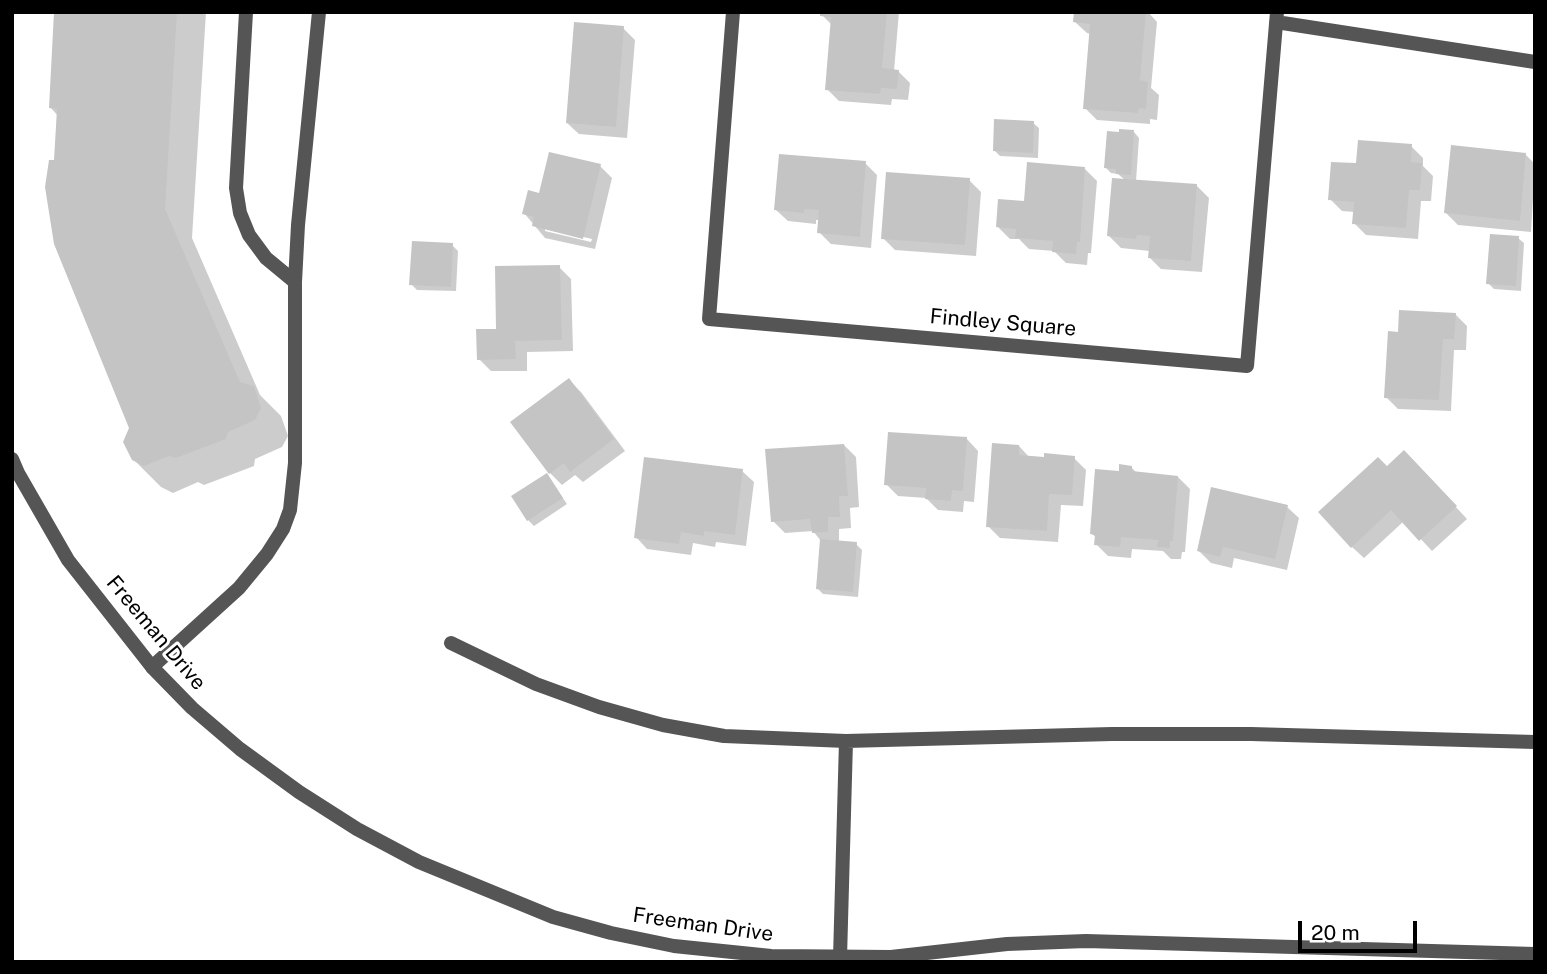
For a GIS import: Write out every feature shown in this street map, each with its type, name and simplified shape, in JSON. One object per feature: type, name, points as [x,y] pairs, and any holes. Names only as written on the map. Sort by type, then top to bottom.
[{"type":"street","points":[[246,12],[236,188],[240,214],[249,234],[266,258],[295,282]]},
{"type":"street","points":[[152,667],[239,588],[267,554],[283,528],[290,510],[295,463],[295,282],[298,225],[319,12]]},
{"type":"street","name":"Findley Square","points":[[733,12],[709,319],[1247,366],[1276,17]]},
{"type":"street","points":[[1276,17],[1535,62]]},
{"type":"street","name":"Freeman Drive","points":[[12,459],[68,560],[152,667],[192,708],[240,749],[299,792],[357,829],[419,862],[553,917],[674,946],[771,956],[897,957],[1007,944],[1086,941],[1535,954]]},
{"type":"street","points":[[451,643],[536,684],[598,707],[663,725],[724,736],[846,741],[1112,734],[1251,734],[1535,743]]},
{"type":"street","points":[[840,958],[846,741]]},
{"type":"building","points":[[54,12],[177,12],[165,209],[240,382],[254,386],[261,408],[255,420],[228,432],[226,439],[176,458],[169,456],[144,466],[132,460],[123,442],[129,428],[54,244],[45,187],[49,160],[54,160],[57,109],[49,108]]},
{"type":"building","points":[[820,12],[887,12],[882,68],[899,70],[897,89],[881,88],[880,94],[825,90],[831,17],[820,16]]},
{"type":"building","points":[[1074,12],[1146,12],[1140,80],[1148,82],[1146,109],[1139,108],[1138,113],[1083,109],[1090,24],[1073,22]]},
{"type":"building","points":[[574,22],[624,26],[616,127],[566,123]]},
{"type":"building","points":[[994,119],[1034,121],[1033,153],[993,151]]},
{"type":"building","points":[[1119,129],[1134,130],[1131,175],[1116,174],[1116,169],[1104,168],[1107,131],[1119,132]]},
{"type":"building","points":[[1358,140],[1412,144],[1411,162],[1422,163],[1420,190],[1409,190],[1406,228],[1352,224],[1354,202],[1328,200],[1331,162],[1356,163]]},
{"type":"building","points":[[1451,145],[1526,153],[1520,221],[1444,213]]},
{"type":"building","points":[[549,152],[601,164],[583,239],[532,226],[534,217],[522,214],[528,190],[539,193]]},
{"type":"building","points":[[779,154],[866,161],[860,237],[817,233],[819,210],[804,209],[804,213],[774,210]]},
{"type":"building","points":[[1027,162],[1085,167],[1080,242],[1077,242],[1076,254],[1052,252],[1053,241],[1015,238],[1016,229],[996,227],[998,199],[1024,201]]},
{"type":"building","points":[[886,172],[970,178],[965,245],[881,239]]},
{"type":"building","points":[[1112,178],[1197,184],[1191,261],[1148,258],[1150,236],[1137,235],[1136,239],[1107,236]]},
{"type":"building","points":[[1490,234],[1519,236],[1516,286],[1486,284]]},
{"type":"building","points":[[412,241],[453,243],[451,287],[409,285]]},
{"type":"building","points":[[560,265],[562,340],[515,341],[516,359],[477,360],[476,329],[496,329],[495,266]]},
{"type":"building","points":[[1399,310],[1456,313],[1454,339],[1443,339],[1439,400],[1384,398],[1388,331],[1398,332]]},
{"type":"building","points":[[569,378],[614,439],[570,472],[564,463],[549,474],[510,422]]},
{"type":"building","points":[[888,432],[967,437],[963,491],[952,490],[951,501],[925,499],[926,488],[884,485]]},
{"type":"building","points":[[992,443],[1019,445],[1019,455],[1044,457],[1044,453],[1075,456],[1072,495],[1049,494],[1047,531],[986,527]]},
{"type":"building","points":[[844,444],[848,496],[839,496],[840,517],[828,517],[828,532],[812,533],[810,519],[771,522],[765,449]]},
{"type":"building","points":[[1404,450],[1457,506],[1419,541],[1391,510],[1351,548],[1318,512],[1378,457],[1387,466]]},
{"type":"building","points":[[644,457],[743,469],[735,535],[704,531],[704,536],[681,532],[679,544],[634,538]]},
{"type":"building","points":[[1119,464],[1132,466],[1132,471],[1178,476],[1173,541],[1170,541],[1170,548],[1157,547],[1158,540],[1121,537],[1120,547],[1094,545],[1095,535],[1090,534],[1095,469],[1119,471]]},
{"type":"building","points":[[547,473],[563,498],[527,521],[511,496]]},
{"type":"building","points":[[1211,487],[1288,505],[1275,559],[1223,547],[1220,557],[1197,551]]},
{"type":"building","points":[[820,539],[857,542],[853,592],[816,589]]}]
